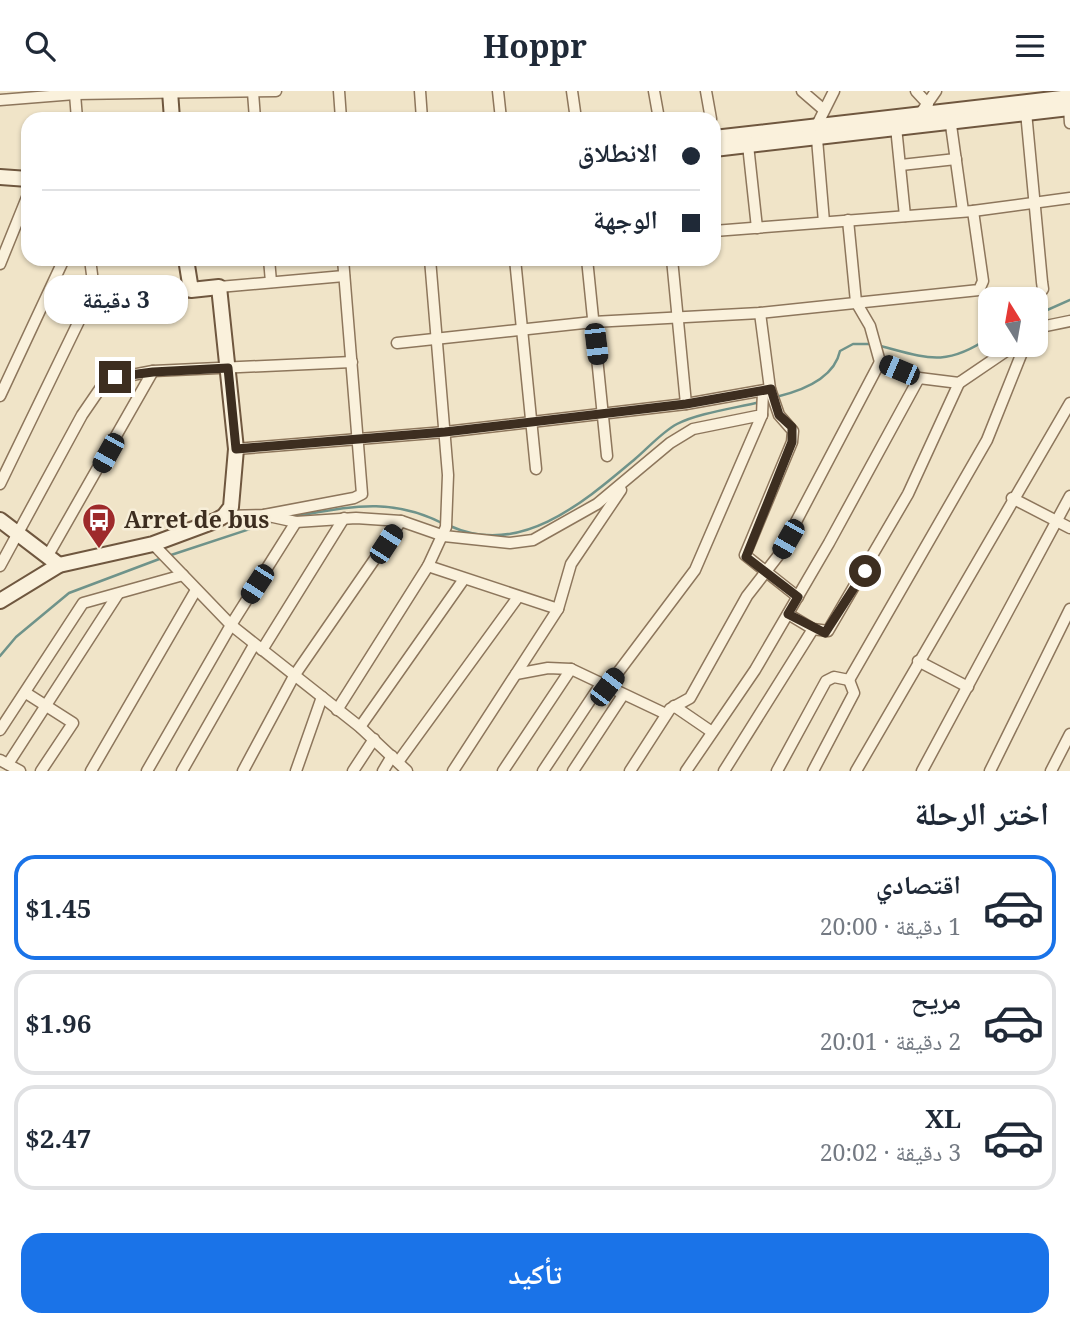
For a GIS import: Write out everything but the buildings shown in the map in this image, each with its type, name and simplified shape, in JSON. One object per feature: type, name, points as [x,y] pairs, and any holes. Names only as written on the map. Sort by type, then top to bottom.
[{"type":"main road","points":[[170,93],[171,112]]},
{"type":"main road","points":[[721,148],[816,132],[924,109],[950,116],[1026,112],[1070,104]]},
{"type":"main road","points":[[721,138],[896,128],[950,116],[1070,104]]},
{"type":"main road","points":[[0,177],[21,178]]},
{"type":"main road","points":[[0,601],[53,561],[153,544],[224,516],[231,507],[236,449],[219,288],[191,290],[188,266]]},
{"type":"main road","points":[[0,520],[53,561]]},
{"type":"street","points":[[0,100],[15,94],[276,91]]},
{"type":"street","points":[[339,91],[340,112]]},
{"type":"street","points":[[420,91],[422,112]]},
{"type":"street","points":[[498,91],[500,112]]},
{"type":"street","points":[[572,91],[575,112]]},
{"type":"street","points":[[654,91],[658,112]]},
{"type":"street","points":[[706,91],[710,112]]},
{"type":"street","points":[[802,91],[824,110]]},
{"type":"street","points":[[824,222],[816,132],[834,91]]},
{"type":"street","points":[[916,91],[924,109]]},
{"type":"street","points":[[924,109],[936,91]]},
{"type":"street","points":[[253,92],[254,112]]},
{"type":"street","points":[[75,94],[77,112]]},
{"type":"street","points":[[1070,104],[1070,123]]},
{"type":"street","points":[[1026,112],[1032,202],[1042,287]]},
{"type":"street","points":[[397,343],[523,332],[593,322],[760,313],[979,290],[983,281],[956,159],[950,116]]},
{"type":"street","points":[[896,128],[905,216]]},
{"type":"street","points":[[748,145],[757,227]]},
{"type":"street","points":[[901,165],[956,159]]},
{"type":"street","points":[[721,230],[968,211],[1070,198]]},
{"type":"street","points":[[0,264],[21,212]]},
{"type":"street","points":[[630,771],[670,710],[690,698],[764,570],[778,556],[880,362],[870,326],[856,302],[848,220]]},
{"type":"street","points":[[0,396],[61,266]]},
{"type":"street","points":[[0,484],[94,290],[91,266]]},
{"type":"street","points":[[270,266],[271,282]]},
{"type":"street","points":[[224,516],[264,515],[354,499],[362,494],[343,266]]},
{"type":"street","points":[[337,710],[444,536],[448,508],[445,432],[431,266]]},
{"type":"street","points":[[516,266],[536,469]]},
{"type":"street","points":[[588,266],[607,456]]},
{"type":"street","points":[[672,266],[686,404]]},
{"type":"street","points":[[219,288],[344,276]]},
{"type":"street","points":[[94,290],[191,290]]},
{"type":"street","points":[[543,771],[604,685],[695,570],[762,415],[767,390],[760,313]]},
{"type":"street","points":[[1048,326],[1070,321]]},
{"type":"street","points":[[788,614],[813,629],[828,631],[908,494],[959,383],[997,357]]},
{"type":"street","points":[[849,680],[987,440],[1020,357]]},
{"type":"street","points":[[0,566],[100,384],[115,377],[153,372],[352,362]]},
{"type":"street","points":[[880,362],[919,379],[959,383]]},
{"type":"street","points":[[53,561],[153,372]]},
{"type":"street","points":[[686,771],[788,614],[919,379]]},
{"type":"street","points":[[236,449],[445,432],[603,411],[686,404],[767,390]]},
{"type":"street","points":[[767,390],[779,415],[793,431],[792,442],[746,554],[798,597]]},
{"type":"street","points":[[856,771],[1012,498],[1070,403]]},
{"type":"street","points":[[264,515],[296,522],[344,518],[401,521],[444,536],[510,543],[533,540],[597,504],[670,443],[693,429],[762,415]]},
{"type":"street","points":[[453,771],[558,609],[571,564],[626,481]]},
{"type":"street","points":[[922,771],[1070,496]]},
{"type":"street","points":[[1012,498],[1070,528]]},
{"type":"street","points":[[183,771],[258,647],[344,518]]},
{"type":"street","points":[[243,771],[294,676],[401,521]]},
{"type":"street","points":[[147,771],[231,625],[296,522]]},
{"type":"street","points":[[153,544],[231,625],[360,727],[407,771]]},
{"type":"street","points":[[428,566],[558,609]]},
{"type":"street","points":[[0,730],[79,606],[183,575]]},
{"type":"street","points":[[360,727],[464,579]]},
{"type":"street","points":[[91,771],[196,590]]},
{"type":"street","points":[[20,771],[4,762],[46,706],[118,594]]},
{"type":"street","points":[[383,771],[395,759],[518,597]]},
{"type":"street","points":[[990,771],[1070,609]]},
{"type":"street","points":[[724,771],[813,629]]},
{"type":"street","points":[[918,661],[968,687]]},
{"type":"street","points":[[516,674],[548,668],[571,669],[623,695],[670,710],[712,732]]},
{"type":"street","points":[[503,771],[571,669]]},
{"type":"street","points":[[777,771],[825,681],[834,677],[849,680]]},
{"type":"street","points":[[813,771],[854,693],[849,680]]},
{"type":"street","points":[[26,693],[73,724],[41,771]]},
{"type":"street","points":[[573,771],[623,695]]},
{"type":"street","points":[[296,771],[322,697]]},
{"type":"street","points":[[353,771],[374,739]]},
{"type":"street","points":[[1051,771],[1068,741]]},
{"type":"waterway","points":[[1048,310],[1070,300]]},
{"type":"waterway","points":[[776,397],[806,387],[824,376],[837,361],[840,351],[853,344],[871,344]]},
{"type":"waterway","points":[[877,345],[935,358],[948,357],[978,344]]},
{"type":"waterway","points":[[450,526],[476,534],[501,535],[550,521],[573,508],[615,476],[677,424],[706,414],[760,402]]},
{"type":"waterway","points":[[291,517],[369,506],[405,510],[444,524]]},
{"type":"waterway","points":[[168,556],[274,521]]},
{"type":"waterway","points":[[0,656],[16,637],[69,593],[162,558]]},
{"type":"place","name":"Arret de bus","points":[[99,550]]},
{"type":"route","points":[[115,377],[228,368],[236,449],[445,432],[603,411],[686,404],[771,389],[779,415],[792,427],[792,442],[746,557],[798,597],[788,614],[825,633],[865,571]]}]
